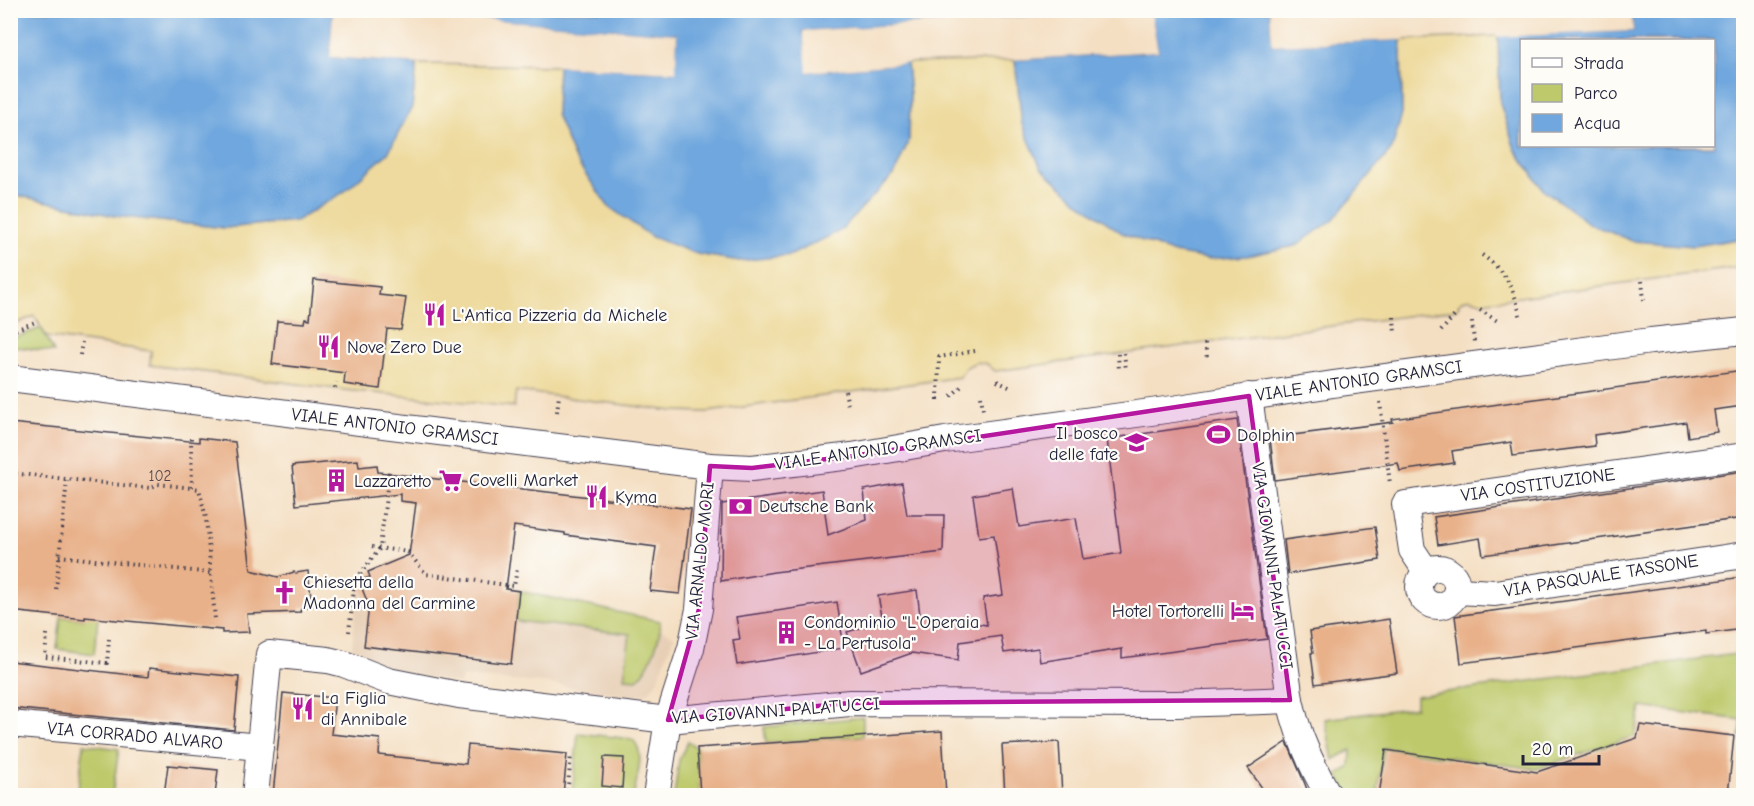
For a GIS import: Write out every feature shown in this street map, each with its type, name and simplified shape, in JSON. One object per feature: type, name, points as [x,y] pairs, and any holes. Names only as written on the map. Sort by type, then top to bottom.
[{"type":"street","name":"VIALE ANTONIO GRAMSCI","points":[[10,378],[710,466],[752,468],[852,456],[945,440],[1639,342],[1743,331]]},
{"type":"street","name":"VIA GIOVANNI PALATUCCI","points":[[1249,396],[1295,725],[1316,773],[1329,795]]},
{"type":"street","name":"VIA COSTITUZIONE","points":[[1457,591],[1454,574],[1447,569],[1437,567],[1426,571],[1412,550],[1405,504],[1743,456]]},
{"type":"street","name":"VIA ARNALDO MORI","points":[[656,795],[668,720],[691,648],[699,609],[710,466]]},
{"type":"street","name":"VIA PASQUALE TASSONE","points":[[1457,591],[1495,592],[1743,555]]},
{"type":"street","name":"VIA GIOVANNI PALATUCCI","points":[[260,747],[269,654],[328,660],[388,681],[459,695],[668,720],[850,703],[1177,704],[1290,700]]},
{"type":"street","name":"VIA CORRADO ALVARO","points":[[10,724],[260,747]]},
{"type":"street","points":[[255,795],[260,747]]},
{"type":"path","points":[[1482,255],[1496,265],[1509,281],[1516,297],[1520,316]]},
{"type":"path","points":[[1642,280],[1644,300]]},
{"type":"path","points":[[1480,310],[1499,322]]},
{"type":"path","points":[[1442,331],[1457,313]]},
{"type":"path","points":[[1394,317],[1395,334]]},
{"type":"path","points":[[10,332],[38,321]]},
{"type":"path","points":[[1472,321],[1474,342]]},
{"type":"path","points":[[80,355],[82,342]]},
{"type":"path","points":[[1205,343],[1207,358]]},
{"type":"path","points":[[938,400],[939,357],[975,351]]},
{"type":"path","points":[[1125,353],[1126,370]]},
{"type":"path","points":[[1118,354],[1119,370]]},
{"type":"path","points":[[997,381],[1011,388]]},
{"type":"path","points":[[335,388],[336,382]]},
{"type":"path","points":[[951,396],[963,385]]},
{"type":"path","points":[[845,391],[848,406]]},
{"type":"path","points":[[557,412],[558,396]]},
{"type":"path","points":[[981,396],[983,410]]},
{"type":"path","points":[[1380,405],[1390,480]]},
{"type":"path","points":[[191,438],[192,488]]},
{"type":"path","points":[[349,632],[355,581],[380,548],[389,471]]},
{"type":"path","points":[[10,473],[150,488],[158,484],[199,489],[206,518],[215,620]]},
{"type":"path","points":[[56,590],[68,480]]},
{"type":"path","points":[[372,547],[408,552],[426,574],[514,586],[517,569]]},
{"type":"path","points":[[59,556],[211,573]]},
{"type":"path","points":[[48,634],[45,657],[94,662],[107,663],[109,639]]},
{"type":"path","points":[[567,795],[571,755]]},
{"type":"highlighted area","points":[[1249,396],[1290,700],[850,703],[668,720],[699,609],[710,466],[752,468],[852,456]]},
{"type":"shaded area","points":[[403,557],[416,577],[519,591],[660,621],[662,630],[674,636],[658,679],[649,692],[634,697],[542,683],[462,677],[460,684],[388,670],[351,655],[359,581],[370,577],[368,572]]},
{"type":"green space","points":[[41,328],[54,352],[11,346],[11,339]]},
{"type":"green space","points":[[519,591],[660,621],[657,643],[646,669],[637,679],[624,678],[630,634],[516,621]]},
{"type":"green space","points":[[87,600],[100,601],[94,654],[57,649],[61,617],[84,619]]},
{"type":"green space","points":[[1743,653],[1743,736],[1740,736],[1742,720],[1641,707],[1635,736],[1536,769],[1384,748],[1377,795],[1349,795],[1338,775],[1350,767],[1351,750],[1333,760],[1325,719],[1416,707],[1416,696]]},
{"type":"green space","points":[[863,717],[863,736],[766,743],[764,727]]},
{"type":"green space","points":[[578,733],[632,739],[640,758],[634,795],[572,796]]},
{"type":"green space","points":[[688,741],[697,748],[700,795],[674,796],[679,760]]},
{"type":"green space","points":[[84,744],[119,749],[112,795],[77,795]]},
{"type":"sand","points":[[1498,36],[1500,103],[1515,149],[1543,189],[1590,224],[1694,246],[1743,238],[1743,267],[1481,302],[1468,298],[1460,302],[1457,309],[1451,310],[995,371],[987,364],[976,362],[965,368],[960,377],[708,412],[673,411],[516,391],[514,407],[345,390],[150,365],[151,351],[47,337],[34,316],[11,326],[11,194],[115,216],[225,228],[296,221],[412,107],[417,64],[558,66],[556,114],[574,158],[697,254],[740,261],[909,140],[910,95],[907,63],[1015,60],[1022,124],[1402,114],[1401,40]]},
{"type":"water","points":[[11,11],[333,11],[330,57],[417,64],[412,107],[388,153],[344,192],[296,221],[225,228],[115,216],[11,194]]},
{"type":"water","points":[[369,11],[1120,11],[803,31],[808,72],[907,63],[910,95],[909,140],[895,173],[840,231],[791,255],[740,261],[697,254],[652,237],[608,206],[574,158],[556,114],[558,66],[675,72],[677,34]]},
{"type":"water","points":[[1151,11],[1270,11],[1272,45],[1401,40],[1402,114],[1392,149],[1333,220],[1295,246],[1247,256],[1208,259],[1174,253],[1122,233],[1081,204],[1041,168],[1022,124],[1015,60],[1158,51]]},
{"type":"water","points":[[1632,11],[1743,11],[1743,238],[1694,246],[1632,241],[1590,224],[1543,189],[1515,149],[1500,103],[1498,36],[1633,31]]},
{"type":"pier","points":[[336,10],[333,54],[417,61],[420,64],[330,57],[333,11]]},
{"type":"pier","points":[[366,10],[677,34],[676,72],[555,66],[558,63],[673,69],[674,37],[369,13]]},
{"type":"pier","points":[[1123,10],[1120,13],[806,33],[810,69],[907,60],[910,63],[807,72],[803,31]]},
{"type":"pier","points":[[1273,10],[1275,42],[1401,37],[1404,40],[1272,45],[1270,11]]},
{"type":"pier","points":[[1629,10],[1632,11],[1633,31],[1495,37],[1498,33],[1630,28]]},
{"type":"pier","points":[[1148,11],[1151,11],[1158,51],[1012,60],[1015,57],[1154,49]]},
{"type":"building","name":"Nove Zero Due","points":[[314,280],[380,287],[379,295],[406,298],[401,330],[387,329],[380,389],[344,384],[345,373],[272,364],[277,321],[305,323],[306,318],[310,319]]},
{"type":"building","points":[[1743,370],[1743,406],[1714,410],[1717,432],[1688,437],[1686,422],[1594,435],[1595,446],[1513,456],[1511,442],[1452,451],[1454,463],[1400,471],[1398,463],[1275,480],[1270,438]]},
{"type":"building","points":[[1237,420],[1267,639],[1122,658],[1122,649],[1040,662],[1038,648],[1004,653],[1001,636],[960,642],[958,660],[912,653],[861,671],[847,632],[883,621],[878,596],[917,590],[920,615],[987,625],[983,598],[1003,595],[994,535],[979,537],[973,495],[1013,488],[1019,527],[1076,518],[1083,559],[1121,553],[1107,439]]},
{"type":"building","points":[[10,423],[199,442],[199,438],[235,442],[251,570],[278,577],[308,571],[312,606],[301,608],[300,612],[247,614],[249,632],[222,633],[222,630],[10,611]]},
{"type":"building","points":[[358,460],[359,467],[377,465],[378,472],[691,509],[680,594],[650,591],[656,547],[514,526],[506,589],[519,591],[511,664],[364,646],[369,606],[359,581],[370,577],[368,572],[409,555],[416,503],[400,501],[400,494],[296,505],[292,466]]},
{"type":"building","points":[[1743,471],[1743,518],[1483,555],[1480,538],[1438,545],[1434,517]]},
{"type":"building","points":[[902,483],[907,515],[944,515],[943,552],[774,572],[721,581],[722,504],[822,490],[828,535],[867,520],[864,490]]},
{"type":"building","points":[[1375,527],[1380,560],[1288,574],[1284,540]]},
{"type":"building","points":[[1743,577],[1743,629],[1706,634],[1706,631],[1461,663],[1455,616]]},
{"type":"building","name":"Condominio \"L'Operaia - La Pertusola\"","points":[[837,602],[844,648],[737,665],[733,640],[740,639],[736,617]]},
{"type":"building","points":[[1389,619],[1397,673],[1315,684],[1310,631]]},
{"type":"building","points":[[10,661],[148,677],[149,668],[239,677],[234,730],[10,708]]},
{"type":"building","points":[[283,693],[335,698],[331,734],[380,739],[379,755],[466,764],[468,745],[567,754],[563,795],[273,795]]},
{"type":"building","points":[[1640,725],[1734,736],[1728,795],[1657,795],[1635,792],[1634,795],[1379,795],[1386,750],[1537,772],[1637,738]]},
{"type":"building","points":[[942,731],[946,795],[700,795],[697,748]]},
{"type":"building","points":[[1059,742],[1062,795],[1005,795],[1002,745]]},
{"type":"building","points":[[1287,742],[1309,795],[1267,795],[1248,768]]},
{"type":"building","points":[[604,757],[624,758],[622,788],[602,786]]},
{"type":"building","points":[[168,765],[218,770],[215,795],[164,795]]},
{"type":"place","name":"L'Antica Pizzeria da Michele","points":[[434,315]]},
{"type":"place","name":"Nove Zero Due","points":[[329,347]]},
{"type":"place","name":"Dolphin","points":[[1219,435]]},
{"type":"place","name":"Il bosco delle fate","points":[[1136,443]]},
{"type":"place","name":"Covelli Market","points":[[451,480]]},
{"type":"place","name":"Lazzaretto","points":[[336,481]]},
{"type":"place","name":"Kyma","points":[[597,497]]},
{"type":"place","name":"Deutsche Bank","points":[[741,506]]},
{"type":"place","name":"Chiesetta della Madonna del Carmine","points":[[285,592]]},
{"type":"place","name":"Hotel Tortorelli","points":[[1242,611]]},
{"type":"place","name":"Condominio \"L'Operaia - La Pertusola\"","points":[[786,632]]},
{"type":"place","name":"La Figlia di Annibale","points":[[303,708]]}]
